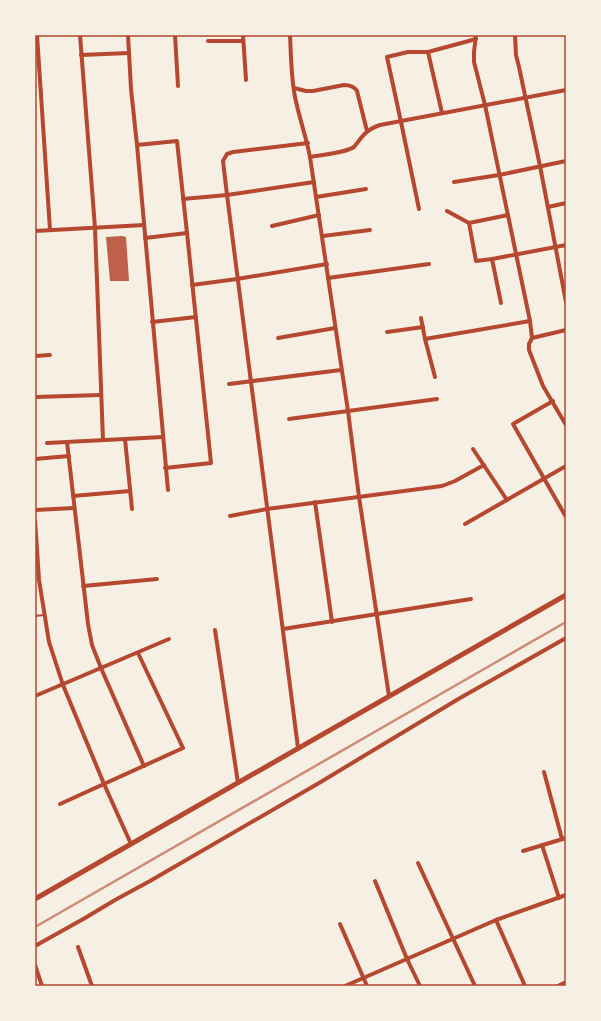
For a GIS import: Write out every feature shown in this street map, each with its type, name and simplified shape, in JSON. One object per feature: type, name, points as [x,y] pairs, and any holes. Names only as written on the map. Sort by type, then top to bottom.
[{"type":"street","points":[[37,35],[50,230]]},
{"type":"street","points":[[80,35],[95,228],[103,440]]},
{"type":"street","points":[[128,35],[131,89],[168,490]]},
{"type":"street","points":[[175,35],[178,86]]},
{"type":"street","points":[[243,35],[246,80]]},
{"type":"street","points":[[290,35],[292,79],[299,113],[308,142],[323,236],[359,497],[389,696]]},
{"type":"street","points":[[515,35],[516,55],[564,283],[566,302]]},
{"type":"street","points":[[419,209],[387,57],[408,52],[428,52],[476,37],[474,62],[500,174],[530,321],[532,338],[529,344],[529,350],[543,386],[566,425]]},
{"type":"street","points":[[208,41],[243,41]]},
{"type":"street","points":[[428,52],[442,113]]},
{"type":"street","points":[[81,55],[129,53]]},
{"type":"street","points":[[294,88],[306,92],[344,85],[353,86],[357,91],[365,133]]},
{"type":"street","points":[[310,156],[346,151],[354,147],[365,133],[380,125],[566,90]]},
{"type":"street","points":[[137,145],[177,141],[212,462],[166,468]]},
{"type":"street","points":[[298,748],[223,160],[227,154],[233,152],[308,142]]},
{"type":"street","points":[[454,182],[566,161]]},
{"type":"street","points":[[183,199],[227,195],[314,182]]},
{"type":"street","points":[[316,197],[366,189]]},
{"type":"street","points":[[548,207],[566,203]]},
{"type":"street","points":[[447,211],[469,222],[508,215]]},
{"type":"street","points":[[272,226],[319,215]]},
{"type":"street","points":[[469,222],[476,261],[566,245]]},
{"type":"street","points":[[35,231],[144,225]]},
{"type":"street","points":[[323,236],[370,230]]},
{"type":"street","points":[[145,238],[187,233]]},
{"type":"street","points":[[492,259],[501,303]]},
{"type":"street","points":[[192,284],[237,279],[327,264]]},
{"type":"street","points":[[328,278],[429,264]]},
{"type":"street","points":[[152,322],[196,316]]},
{"type":"street","points":[[421,318],[435,377]]},
{"type":"street","points":[[425,339],[530,321]]},
{"type":"street","points":[[387,332],[422,327]]},
{"type":"street","points":[[278,338],[336,328]]},
{"type":"street","points":[[532,338],[566,330]]},
{"type":"street","points":[[35,356],[50,355]]},
{"type":"street","points":[[229,384],[341,370]]},
{"type":"street","points":[[35,397],[101,395]]},
{"type":"street","points":[[289,419],[437,399]]},
{"type":"street","points":[[553,401],[513,424],[566,517]]},
{"type":"street","points":[[47,443],[163,437]]},
{"type":"street","points":[[125,439],[132,509]]},
{"type":"street","points":[[67,442],[83,586],[92,645],[144,766]]},
{"type":"street","points":[[473,449],[507,500]]},
{"type":"street","points":[[35,459],[69,456]]},
{"type":"street","points":[[230,516],[315,502],[442,486],[455,481],[484,465]]},
{"type":"street","points":[[465,524],[566,466]]},
{"type":"street","points":[[73,496],[130,491]]},
{"type":"street","points":[[315,502],[332,622]]},
{"type":"street","points":[[35,510],[74,508]]},
{"type":"street","points":[[35,520],[37,580],[45,615],[49,642],[63,685],[104,784],[131,844]]},
{"type":"street","points":[[83,586],[157,579]]},
{"type":"street","points":[[35,899],[566,595]]},
{"type":"street","points":[[283,629],[471,599]]},
{"type":"street","points":[[215,630],[238,783]]},
{"type":"street","points":[[35,946],[319,783],[460,698],[566,638]]},
{"type":"street","points":[[35,696],[169,639]]},
{"type":"street","points":[[60,804],[183,748],[138,653]]},
{"type":"street","points":[[522,851],[564,839],[544,772]]},
{"type":"street","points":[[542,845],[559,898]]},
{"type":"street","points":[[418,863],[475,986]]},
{"type":"street","points":[[375,881],[407,959],[420,986]]},
{"type":"street","points":[[345,986],[496,920],[566,895]]},
{"type":"street","points":[[496,920],[525,986]]},
{"type":"street","points":[[340,924],[367,986]]},
{"type":"street","points":[[78,947],[92,986]]},
{"type":"street","points":[[35,965],[42,986]]},
{"type":"street","points":[[558,986],[566,982]]},
{"type":"lane","points":[[35,616],[45,615]]},
{"type":"building","points":[[106,237],[126,237],[129,281],[110,281]]},
{"type":"railway","points":[[35,927],[566,622]]}]
